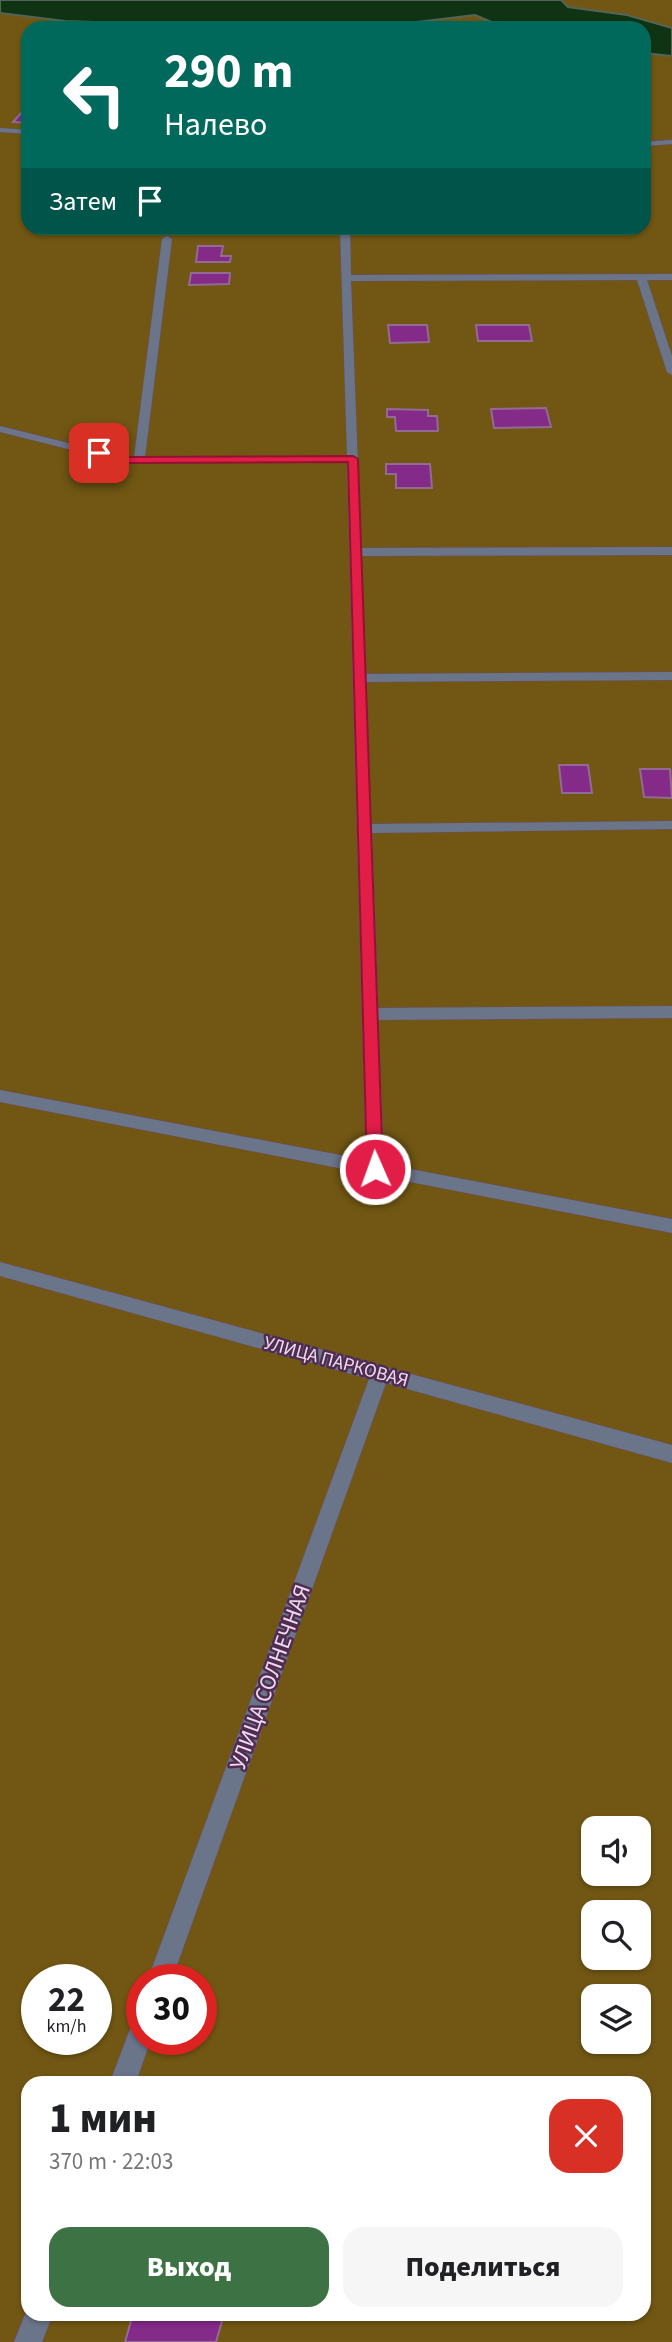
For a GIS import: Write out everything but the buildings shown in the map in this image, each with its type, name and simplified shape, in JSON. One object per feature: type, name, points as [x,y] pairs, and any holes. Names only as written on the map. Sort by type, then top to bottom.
[{"type":"street","points":[[0,130],[21,132]]},
{"type":"street","points":[[651,144],[672,142]]},
{"type":"street","points":[[345,235],[375,1169]]},
{"type":"street","points":[[139,460],[167,239]]},
{"type":"street","points":[[347,278],[672,276]]},
{"type":"street","points":[[641,277],[672,372]]},
{"type":"street","points":[[0,429],[124,460],[353,459]]},
{"type":"street","points":[[356,552],[672,551]]},
{"type":"street","points":[[360,678],[672,676]]},
{"type":"street","points":[[364,829],[672,825]]},
{"type":"street","points":[[370,1014],[672,1012]]},
{"type":"street","points":[[0,1096],[672,1226]]},
{"type":"street","name":"УЛИЦА ПАРКОВАЯ","points":[[0,1269],[672,1454]]},
{"type":"street","name":"УЛИЦА СОЛНЕЧНАЯ","points":[[165,1964],[380,1374]]},
{"type":"street","points":[[125,2076],[133,2055]]},
{"type":"street","points":[[28,2342],[36,2321]]},
{"type":"shaded area","points":[[0,0],[672,0],[672,2342],[0,2342]]},
{"type":"shaded area","points":[[0,0],[561,0],[568,7],[627,15],[648,21],[489,21],[475,15],[425,21],[65,21],[0,13]]},
{"type":"shaded area","points":[[651,22],[672,28],[672,56],[651,54]]},
{"type":"route","points":[[99,453],[124,460],[353,459],[375,1169]]}]
